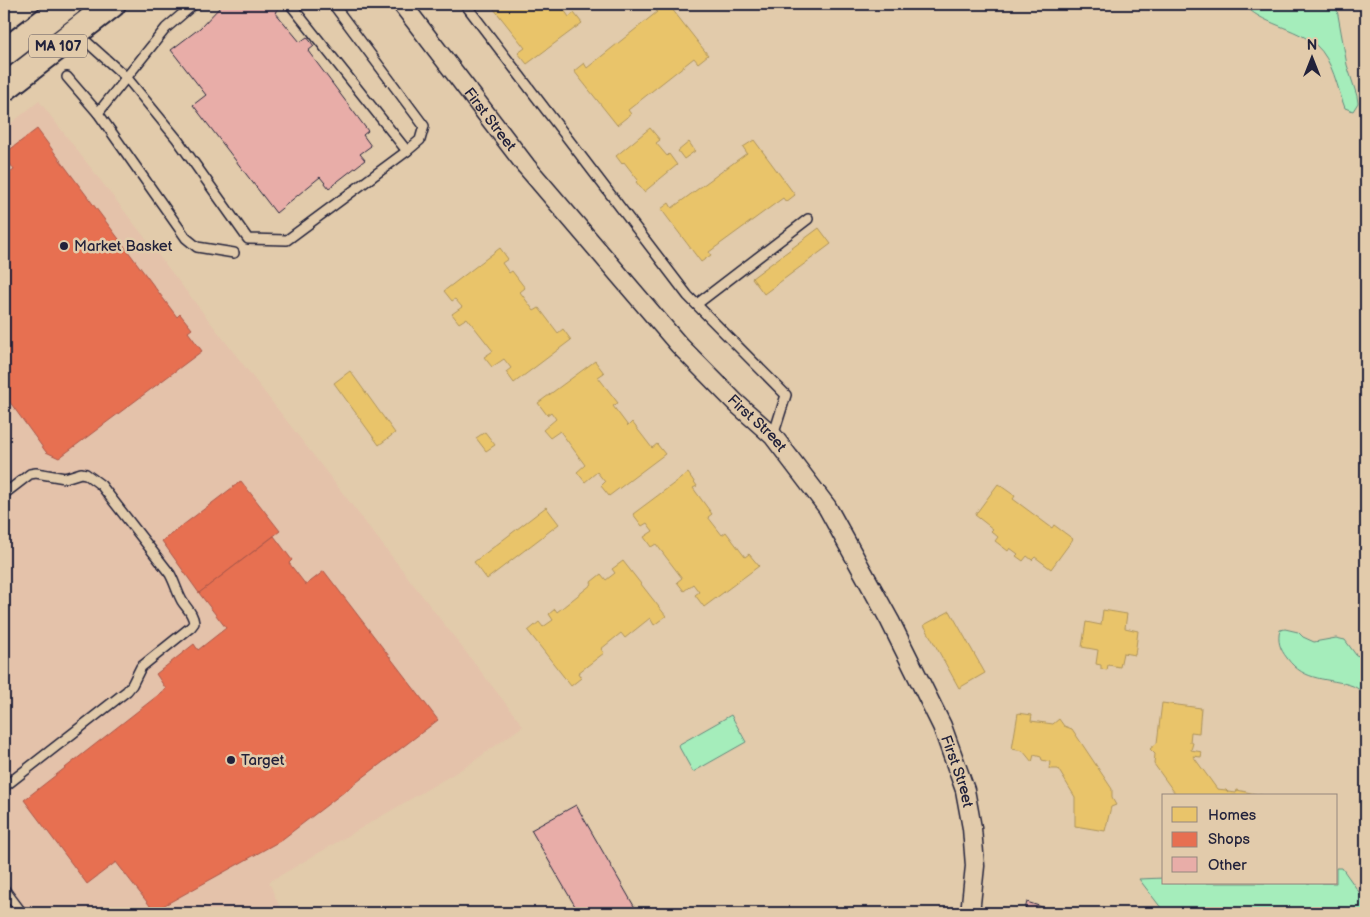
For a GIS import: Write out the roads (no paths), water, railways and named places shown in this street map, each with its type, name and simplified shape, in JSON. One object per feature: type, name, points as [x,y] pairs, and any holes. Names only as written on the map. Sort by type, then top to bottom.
[{"type":"main road","name":"MA 107","points":[[4,53],[68,4]]},
{"type":"main road","name":"MA 107","points":[[4,88],[112,4]]},
{"type":"street","name":"First Street","points":[[402,4],[526,166],[601,255],[679,345],[736,404],[773,436],[827,507],[890,621],[942,726],[965,790],[976,866],[970,913]]},
{"type":"lane","points":[[98,113],[166,28],[194,4]]},
{"type":"lane","points":[[290,4],[407,151]]},
{"type":"lane","points":[[76,32],[127,78],[177,139],[248,239],[287,240],[407,151],[420,140],[424,126],[333,4]]},
{"type":"lane","points":[[465,4],[688,296],[786,395],[773,436]]},
{"type":"lane","points":[[67,77],[98,113],[186,238],[198,246],[234,253]]},
{"type":"lane","points":[[697,304],[808,219]]},
{"type":"lane","points":[[4,494],[30,474],[36,473],[65,478],[81,473],[92,477],[101,485],[170,574],[182,602],[192,614],[194,623],[140,667],[132,685],[127,691],[4,787]]},
{"type":"lane","points":[[4,889],[22,913]]},
{"type":"place","name":"Market Basket","points":[[64,246]]},
{"type":"place","name":"Target","points":[[231,760]]}]
